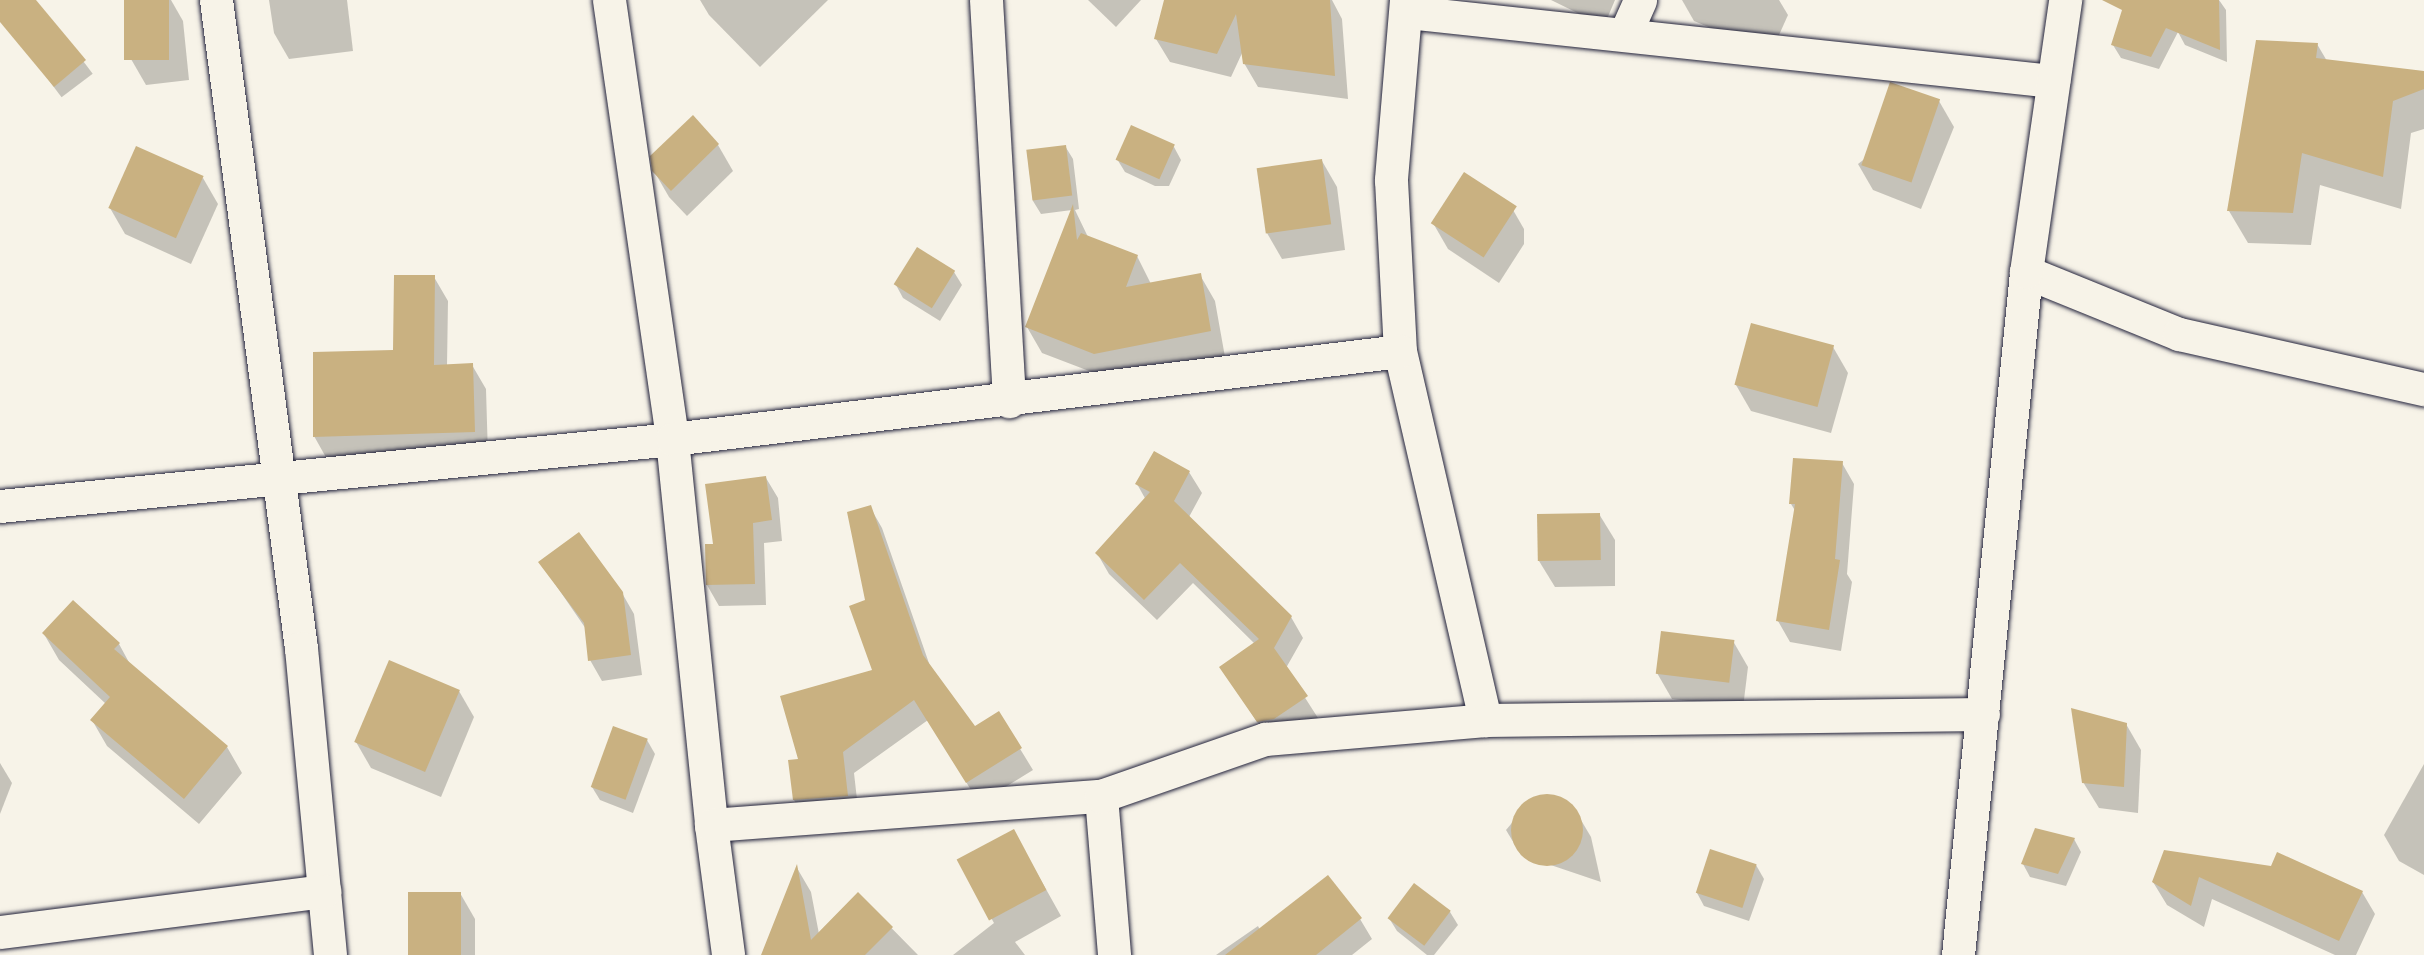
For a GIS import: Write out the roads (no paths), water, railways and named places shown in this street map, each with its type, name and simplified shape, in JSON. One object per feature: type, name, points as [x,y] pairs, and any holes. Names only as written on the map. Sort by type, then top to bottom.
[{"type":"street","points":[[216,0],[301,648],[330,955]]},
{"type":"street","points":[[609,0],[672,439],[711,825],[728,955]]},
{"type":"street","points":[[986,0],[1009,400]]},
{"type":"street","points":[[1625,34],[1640,0]]},
{"type":"street","points":[[1958,955],[2026,272],[2065,0]]},
{"type":"street","points":[[1485,720],[1400,351],[1390,180],[1407,6],[1625,34],[2053,81]]},
{"type":"street","points":[[2026,272],[2179,334],[2424,389]]},
{"type":"street","points":[[0,506],[280,480],[672,439],[1400,351]]},
{"type":"street","points":[[711,825],[1101,796],[1265,739],[1485,720],[1983,714]]},
{"type":"street","points":[[1101,796],[1114,955]]},
{"type":"street","points":[[0,932],[324,891]]}]
